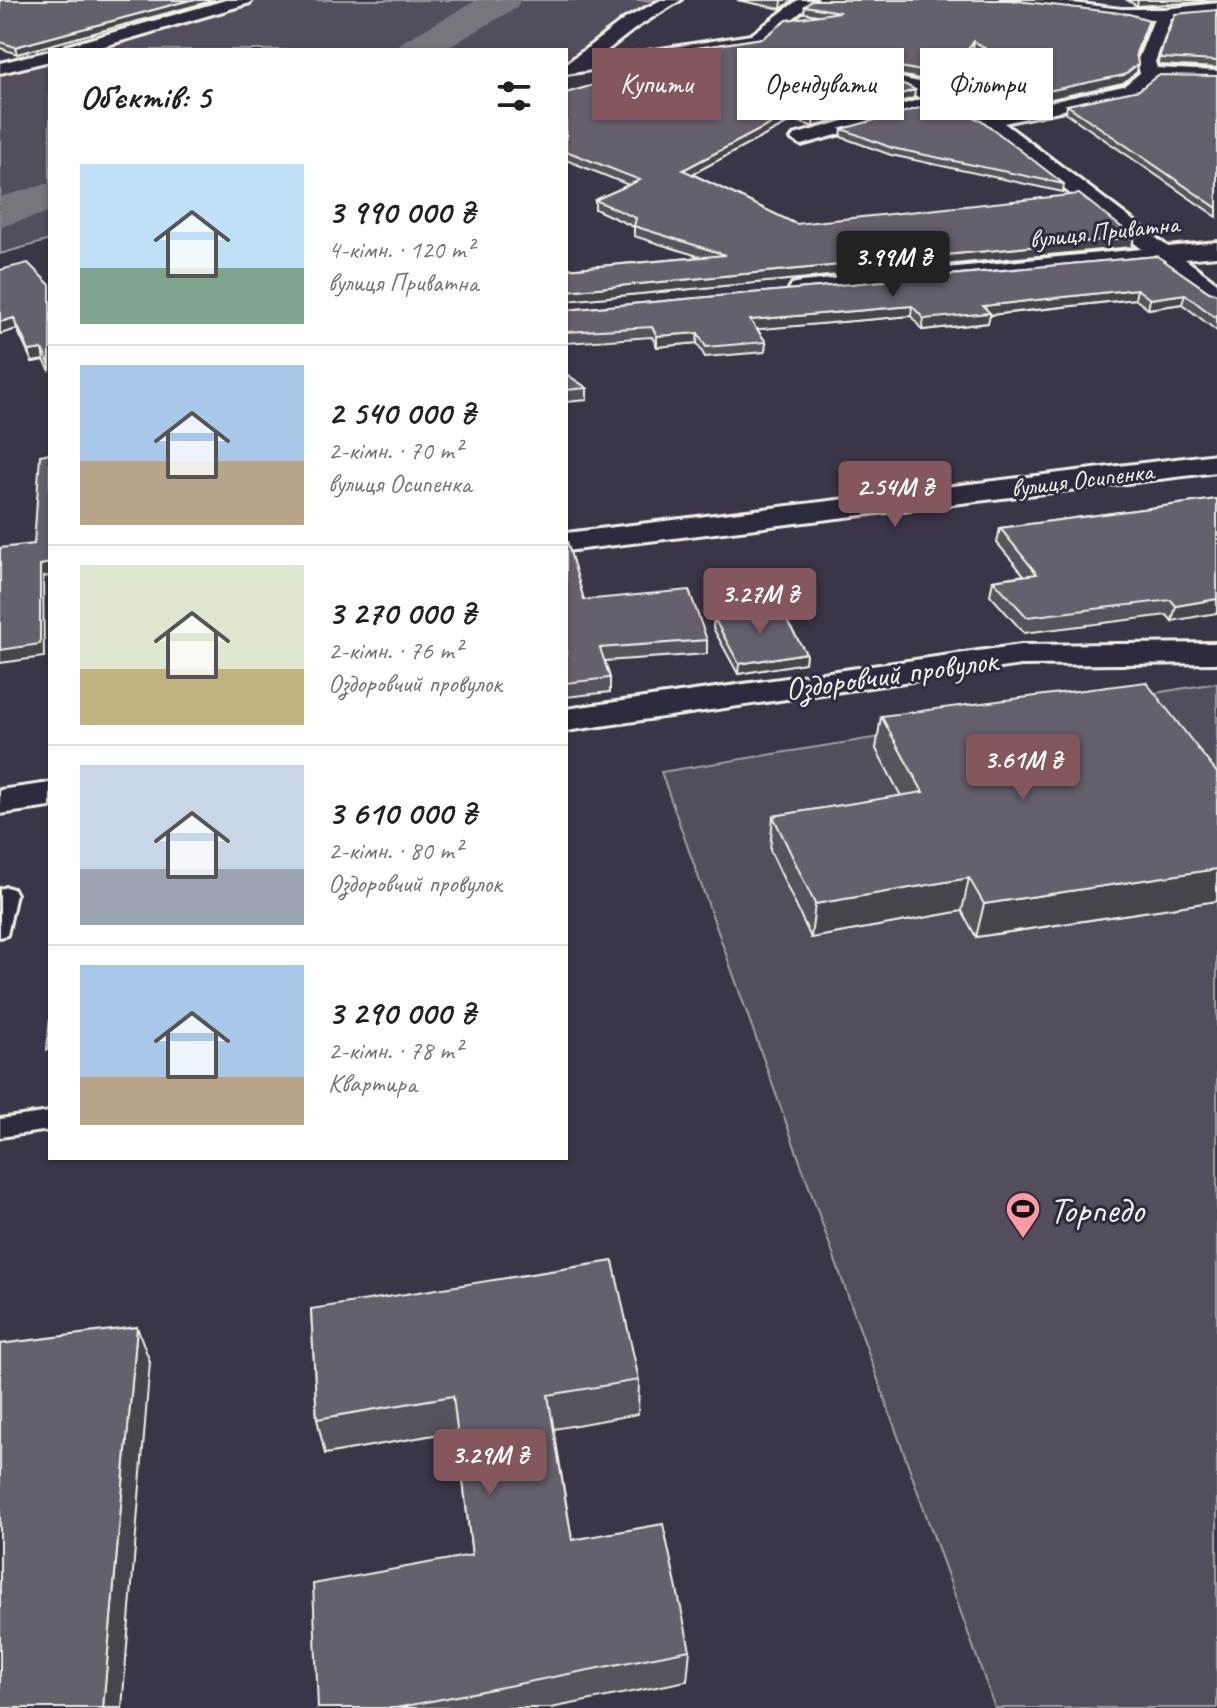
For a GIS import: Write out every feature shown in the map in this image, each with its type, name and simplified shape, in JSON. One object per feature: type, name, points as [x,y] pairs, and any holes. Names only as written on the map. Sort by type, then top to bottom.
[{"type":"street","points":[[79,48],[244,0]]},
{"type":"street","points":[[572,67],[631,23],[673,0]]},
{"type":"street","points":[[572,67],[756,39],[808,0]]},
{"type":"street","points":[[1009,0],[1121,14],[1164,14],[1217,8]]},
{"type":"street","points":[[1150,74],[1146,62],[1164,14]]},
{"type":"street","points":[[0,68],[48,56]]},
{"type":"street","points":[[988,121],[1130,90],[1150,74],[1217,76]]},
{"type":"street","points":[[801,139],[920,106]]},
{"type":"street","points":[[985,120],[1217,295]]},
{"type":"street","name":"вулиця Приватна","points":[[770,292],[1217,249]]},
{"type":"street","name":"вулиця Осипенка","points":[[568,542],[1217,463]]},
{"type":"street","name":"Оздоровчий провулок","points":[[568,720],[1021,655],[1217,653]]},
{"type":"street","points":[[0,802],[48,795]]},
{"type":"lane","points":[[0,930],[6,894]]},
{"type":"lane","points":[[0,1128],[48,1121]]},
{"type":"shaded area","points":[[256,0],[660,0],[620,23],[568,61],[568,48],[100,48]]},
{"type":"shaded area","points":[[48,62],[48,241],[0,254],[0,73]]},
{"type":"shaded area","name":"Торпедо","points":[[1217,683],[1217,1708],[995,1708],[661,772]]},
{"type":"building","points":[[0,0],[190,0],[15,47],[0,42]]},
{"type":"building","points":[[812,0],[1009,0],[1129,14],[1149,20],[1136,53],[1138,64],[1124,75],[1053,90],[1053,48],[984,48],[974,41],[969,48],[920,48],[920,71],[904,68],[904,48],[737,48],[737,120],[778,120],[683,170],[796,224],[1079,194],[1134,237],[568,291],[568,269],[726,255],[634,226],[636,218],[595,200],[640,180],[568,152],[568,92],[592,85],[592,120],[721,120],[721,48],[697,48],[763,38],[787,20],[840,12],[805,6]]},
{"type":"building","points":[[1217,10],[1217,61],[1161,58],[1175,14]]},
{"type":"building","points":[[1158,75],[1217,76],[1217,208],[1067,105],[1139,90]]},
{"type":"building","points":[[904,85],[906,85],[915,90],[904,93]]},
{"type":"building","points":[[920,108],[920,120],[981,120],[1064,184],[892,148],[842,129],[875,120],[904,120],[904,112]]},
{"type":"building","points":[[1157,256],[1209,292],[1217,294],[1217,319],[1185,294],[1150,299],[1137,289],[983,306],[990,313],[924,319],[912,306],[750,320],[766,342],[706,347],[698,333],[657,336],[652,327],[568,332],[568,310]]},
{"type":"building","points":[[28,263],[48,283],[48,361],[42,349],[29,351],[14,318],[0,322],[0,270]]},
{"type":"building","points":[[568,375],[587,388],[568,390]]},
{"type":"building","points":[[48,453],[48,563],[40,565],[40,644],[0,650],[0,548],[34,544],[40,455]]},
{"type":"building","points":[[1217,499],[1217,599],[1176,606],[1171,600],[1027,617],[993,580],[1037,574],[1000,528]]},
{"type":"building","points":[[568,544],[584,600],[689,590],[707,640],[600,648],[610,678],[568,683]]},
{"type":"building","points":[[779,608],[806,653],[739,664],[714,618]]},
{"type":"building","points":[[1146,682],[1217,773],[1217,869],[984,904],[969,878],[815,904],[773,816],[923,792],[881,716]]},
{"type":"building","points":[[613,1261],[639,1380],[548,1395],[572,1540],[663,1524],[690,1650],[396,1708],[318,1708],[313,1584],[472,1555],[453,1396],[317,1419],[311,1309]]},
{"type":"building","points":[[137,1327],[103,1708],[0,1708],[0,1344]]},
{"type":"waterway","points":[[419,48],[503,0]]},
{"type":"waterway","points":[[0,212],[48,198]]},
{"type":"place","name":"Торпедо","points":[[1023,1240]]}]
